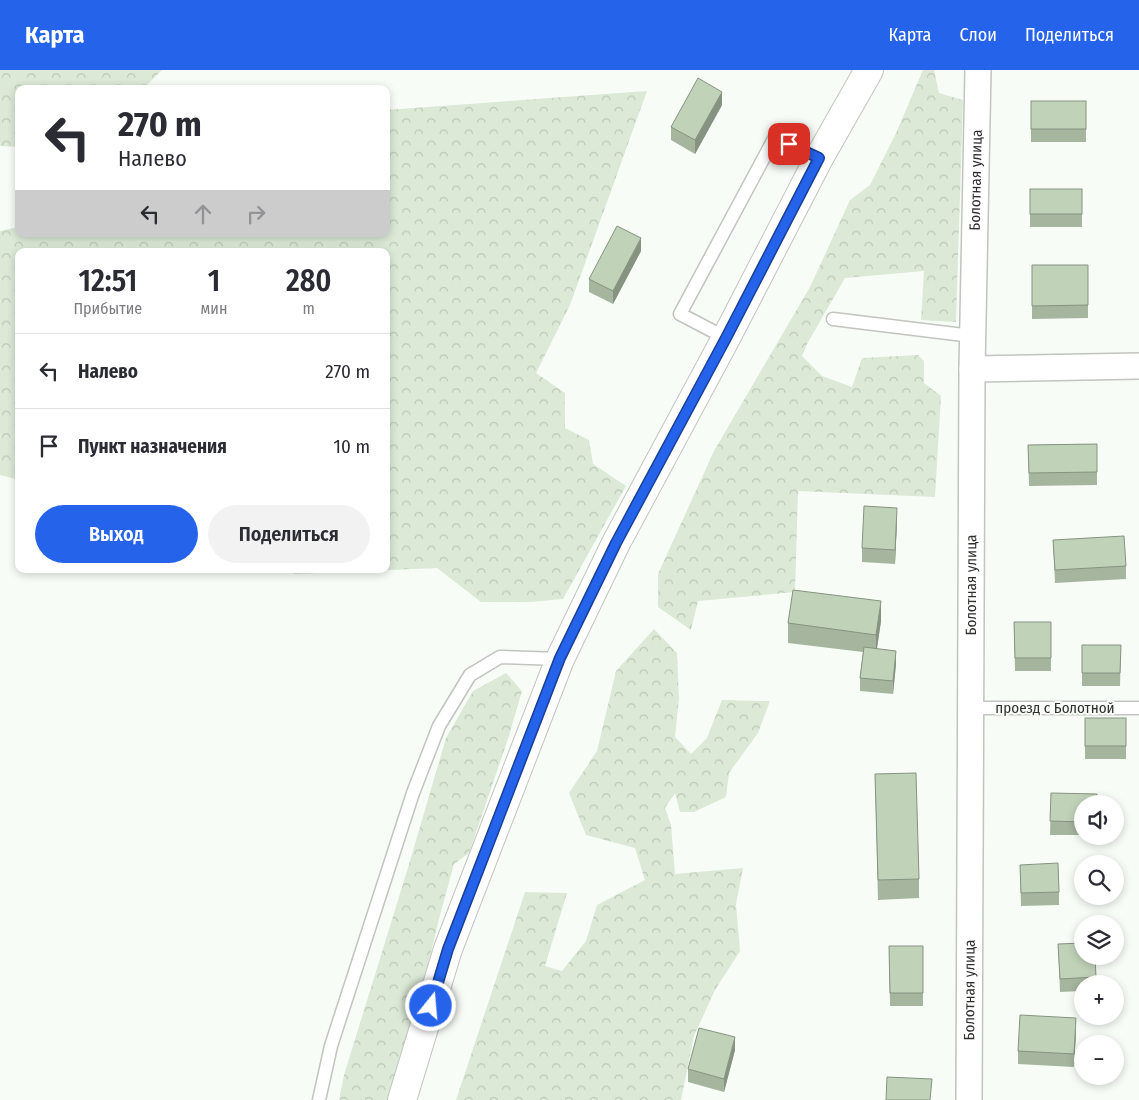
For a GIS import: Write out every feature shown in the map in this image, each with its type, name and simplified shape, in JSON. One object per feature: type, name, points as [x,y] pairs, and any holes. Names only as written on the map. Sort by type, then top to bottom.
[{"type":"main road","points":[[402,1100],[448,949],[560,658],[616,543],[726,338],[819,158],[869,70]]},
{"type":"street","name":"Болотная улица","points":[[969,1100],[972,336],[978,70]]},
{"type":"street","points":[[972,370],[1139,366]]},
{"type":"lane","points":[[726,338],[680,314],[775,136],[819,158]]},
{"type":"lane","points":[[832,319],[972,336]]},
{"type":"lane","points":[[319,1100],[334,1036],[413,793],[439,726],[470,675],[500,657],[560,658]]},
{"type":"lane","name":"проезд с Болотной","points":[[970,708],[1139,708]]},
{"type":"green space","points":[[0,70],[162,70],[147,85],[15,85],[15,147],[0,146]]},
{"type":"green space","points":[[923,70],[934,70],[939,93],[963,100],[956,322],[921,320],[924,271],[845,278],[802,356],[822,376],[852,387],[862,358],[918,355],[924,361],[924,383],[941,396],[935,497],[798,491],[795,592],[698,601],[691,630],[658,607],[658,574],[714,451],[810,287],[850,200],[870,185],[896,133]]},
{"type":"green space","points":[[647,91],[570,305],[536,373],[565,393],[565,428],[589,440],[593,464],[626,486],[563,599],[531,602],[481,602],[437,568],[390,570],[390,248],[15,248],[15,479],[0,475],[0,231],[15,228],[15,237],[390,237],[390,110]]},
{"type":"green space","points":[[654,629],[677,653],[679,698],[675,737],[691,754],[707,738],[722,700],[770,701],[758,733],[729,773],[726,797],[694,812],[680,812],[675,793],[665,808],[671,825],[675,874],[743,868],[736,904],[740,951],[715,990],[694,1036],[681,1100],[456,1100],[525,892],[567,893],[545,966],[562,971],[586,941],[597,905],[645,880],[635,848],[586,835],[569,793],[597,751],[616,671]]},
{"type":"green space","points":[[506,673],[522,691],[508,739],[469,853],[454,864],[419,1004],[389,1100],[339,1100],[344,1075],[446,738],[473,691]]},
{"type":"building","points":[[698,78],[722,92],[695,140],[671,127]]},
{"type":"building","points":[[1031,101],[1086,101],[1086,129],[1031,129]]},
{"type":"building","points":[[1030,189],[1082,189],[1082,214],[1030,214]]},
{"type":"building","points":[[617,226],[641,238],[613,291],[589,279]]},
{"type":"building","points":[[1032,265],[1088,265],[1088,305],[1032,306]]},
{"type":"building","points":[[1097,444],[1097,472],[1029,473],[1028,445]]},
{"type":"building","points":[[864,506],[897,508],[895,550],[862,548]]},
{"type":"building","points":[[1124,536],[1126,566],[1055,570],[1053,540]]},
{"type":"building","points":[[793,590],[881,601],[876,635],[788,623]]},
{"type":"building","points":[[1014,622],[1051,622],[1051,658],[1015,658]]},
{"type":"building","points":[[1082,645],[1121,645],[1120,673],[1082,673]]},
{"type":"building","points":[[864,647],[896,651],[893,681],[860,678]]},
{"type":"building","points":[[1085,718],[1126,718],[1126,746],[1085,746]]},
{"type":"building","points":[[916,773],[919,879],[878,880],[875,774]]},
{"type":"building","points":[[1051,793],[1097,794],[1074,795],[1074,822],[1050,821]]},
{"type":"building","points":[[1058,863],[1059,892],[1021,893],[1020,865]]},
{"type":"building","points":[[1074,943],[1074,965],[1095,965],[1096,975],[1074,975],[1074,978],[1060,979],[1058,944]]},
{"type":"building","points":[[889,946],[923,946],[923,993],[890,993]]},
{"type":"building","points":[[1020,1015],[1074,1018],[1074,1025],[1076,1025],[1074,1054],[1018,1051]]},
{"type":"building","points":[[699,1028],[735,1037],[724,1079],[688,1069]]},
{"type":"building","points":[[887,1077],[932,1079],[930,1100],[886,1100]]},
{"type":"route","points":[[431,1006],[448,949],[560,658],[616,543],[726,338],[819,158],[789,144]]}]
